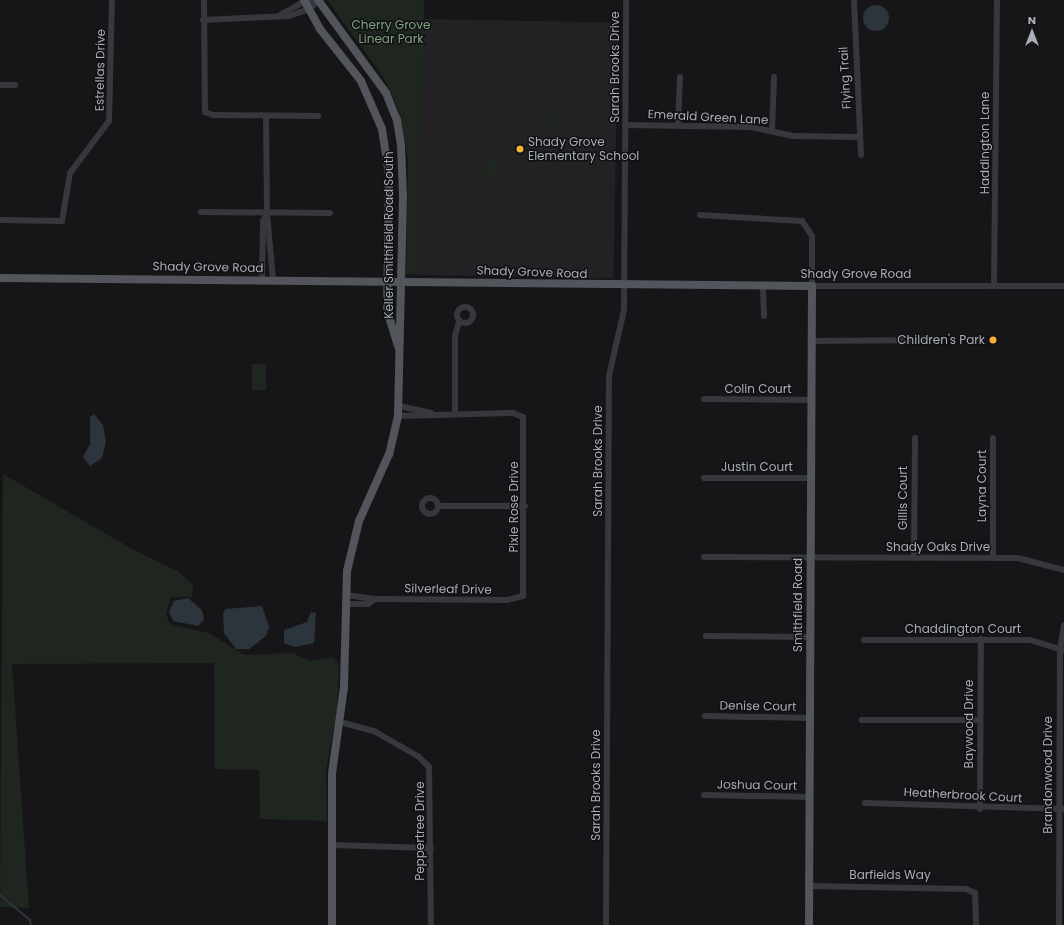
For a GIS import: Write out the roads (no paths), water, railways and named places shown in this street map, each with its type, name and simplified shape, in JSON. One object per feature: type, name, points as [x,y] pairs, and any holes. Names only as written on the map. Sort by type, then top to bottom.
[{"type":"main road","name":"Keller Smithfield Road South","points":[[305,0],[309,9],[361,81],[379,116],[388,175],[388,319],[400,352]]},
{"type":"main road","name":"Keller Smithfield Road South","points":[[318,0],[336,29],[373,73],[397,120],[403,195],[398,416],[389,454],[354,535],[346,595],[347,604],[340,722],[332,774],[332,925]]},
{"type":"main road","name":"Shady Grove Road","points":[[0,278],[388,281],[625,286],[812,286]]},
{"type":"main road","name":"Smithfield Road","points":[[809,925],[812,286]]},
{"type":"street","name":"Estrellas Drive","points":[[0,220],[62,221],[70,173],[109,122],[112,0]]},
{"type":"street","points":[[204,0],[205,112],[213,116],[318,116]]},
{"type":"street","points":[[280,15],[305,0],[318,0]]},
{"type":"street","points":[[203,20],[254,20],[309,9],[318,0]]},
{"type":"street","name":"Sarah Brooks Drive","points":[[606,925],[609,376],[621,327],[625,286],[626,0]]},
{"type":"street","name":"Flying Trail","points":[[854,0],[861,155]]},
{"type":"street","name":"Haddington Lane","points":[[994,286],[997,0]]},
{"type":"street","points":[[678,125],[680,77]]},
{"type":"street","points":[[772,130],[774,77]]},
{"type":"street","points":[[0,85],[14,85]]},
{"type":"street","points":[[266,116],[267,213],[273,280]]},
{"type":"street","name":"Emerald Green Lane","points":[[626,125],[678,125],[772,130],[803,137],[860,137]]},
{"type":"street","points":[[201,212],[330,213]]},
{"type":"street","points":[[262,280],[262,221],[267,213]]},
{"type":"street","points":[[700,216],[802,221],[812,236],[812,286]]},
{"type":"street","name":"Shady Grove Road","points":[[812,286],[1064,286]]},
{"type":"street","points":[[763,287],[764,316]]},
{"type":"street","points":[[398,416],[431,413],[455,413],[455,336],[459,322]]},
{"type":"street","points":[[811,341],[924,340]]},
{"type":"street","name":"Colin Court","points":[[704,399],[811,400]]},
{"type":"street","points":[[399,406],[431,413]]},
{"type":"street","name":"Pixie Rose Drive","points":[[455,413],[521,415],[524,421],[524,590],[520,599]]},
{"type":"street","name":"Gillis Court","points":[[914,558],[915,438]]},
{"type":"street","name":"Layna Court","points":[[993,558],[994,438]]},
{"type":"street","name":"Justin Court","points":[[704,478],[810,478]]},
{"type":"street","points":[[438,506],[525,506]]},
{"type":"street","name":"Shady Oaks Drive","points":[[704,557],[1027,558],[1064,570]]},
{"type":"street","name":"Silverleaf Drive","points":[[346,595],[375,599],[520,599]]},
{"type":"street","name":"Silverleaf Drive","points":[[347,604],[368,604],[375,599]]},
{"type":"street","name":"Brandonwood Drive","points":[[1058,925],[1061,889],[1062,650],[1064,625]]},
{"type":"street","points":[[706,636],[810,637]]},
{"type":"street","name":"Baywood Drive","points":[[980,809],[981,639]]},
{"type":"street","name":"Chaddington Court","points":[[864,640],[1030,640],[1062,650]]},
{"type":"street","name":"Denise Court","points":[[704,716],[810,718]]},
{"type":"street","points":[[862,720],[980,720]]},
{"type":"street","name":"Peppertree Drive","points":[[340,722],[369,729],[427,764],[431,777],[431,925]]},
{"type":"street","name":"Joshua Court","points":[[704,795],[810,797]]},
{"type":"street","name":"Heatherbrook Court","points":[[864,803],[938,804],[980,809],[1062,809]]},
{"type":"street","points":[[332,845],[431,848]]},
{"type":"street","name":"Barfields Way","points":[[809,886],[940,886],[971,890],[976,899],[976,925]]},
{"type":"waterway","points":[[0,895],[30,920],[31,925]]},
{"type":"place","name":"Shady Grove Elementary School","points":[[520,149]]},
{"type":"place","name":"Children's Park","points":[[993,340]]},
{"type":"park label","name":"Cherry Grove Linear Park","points":[[391,32]]}]
